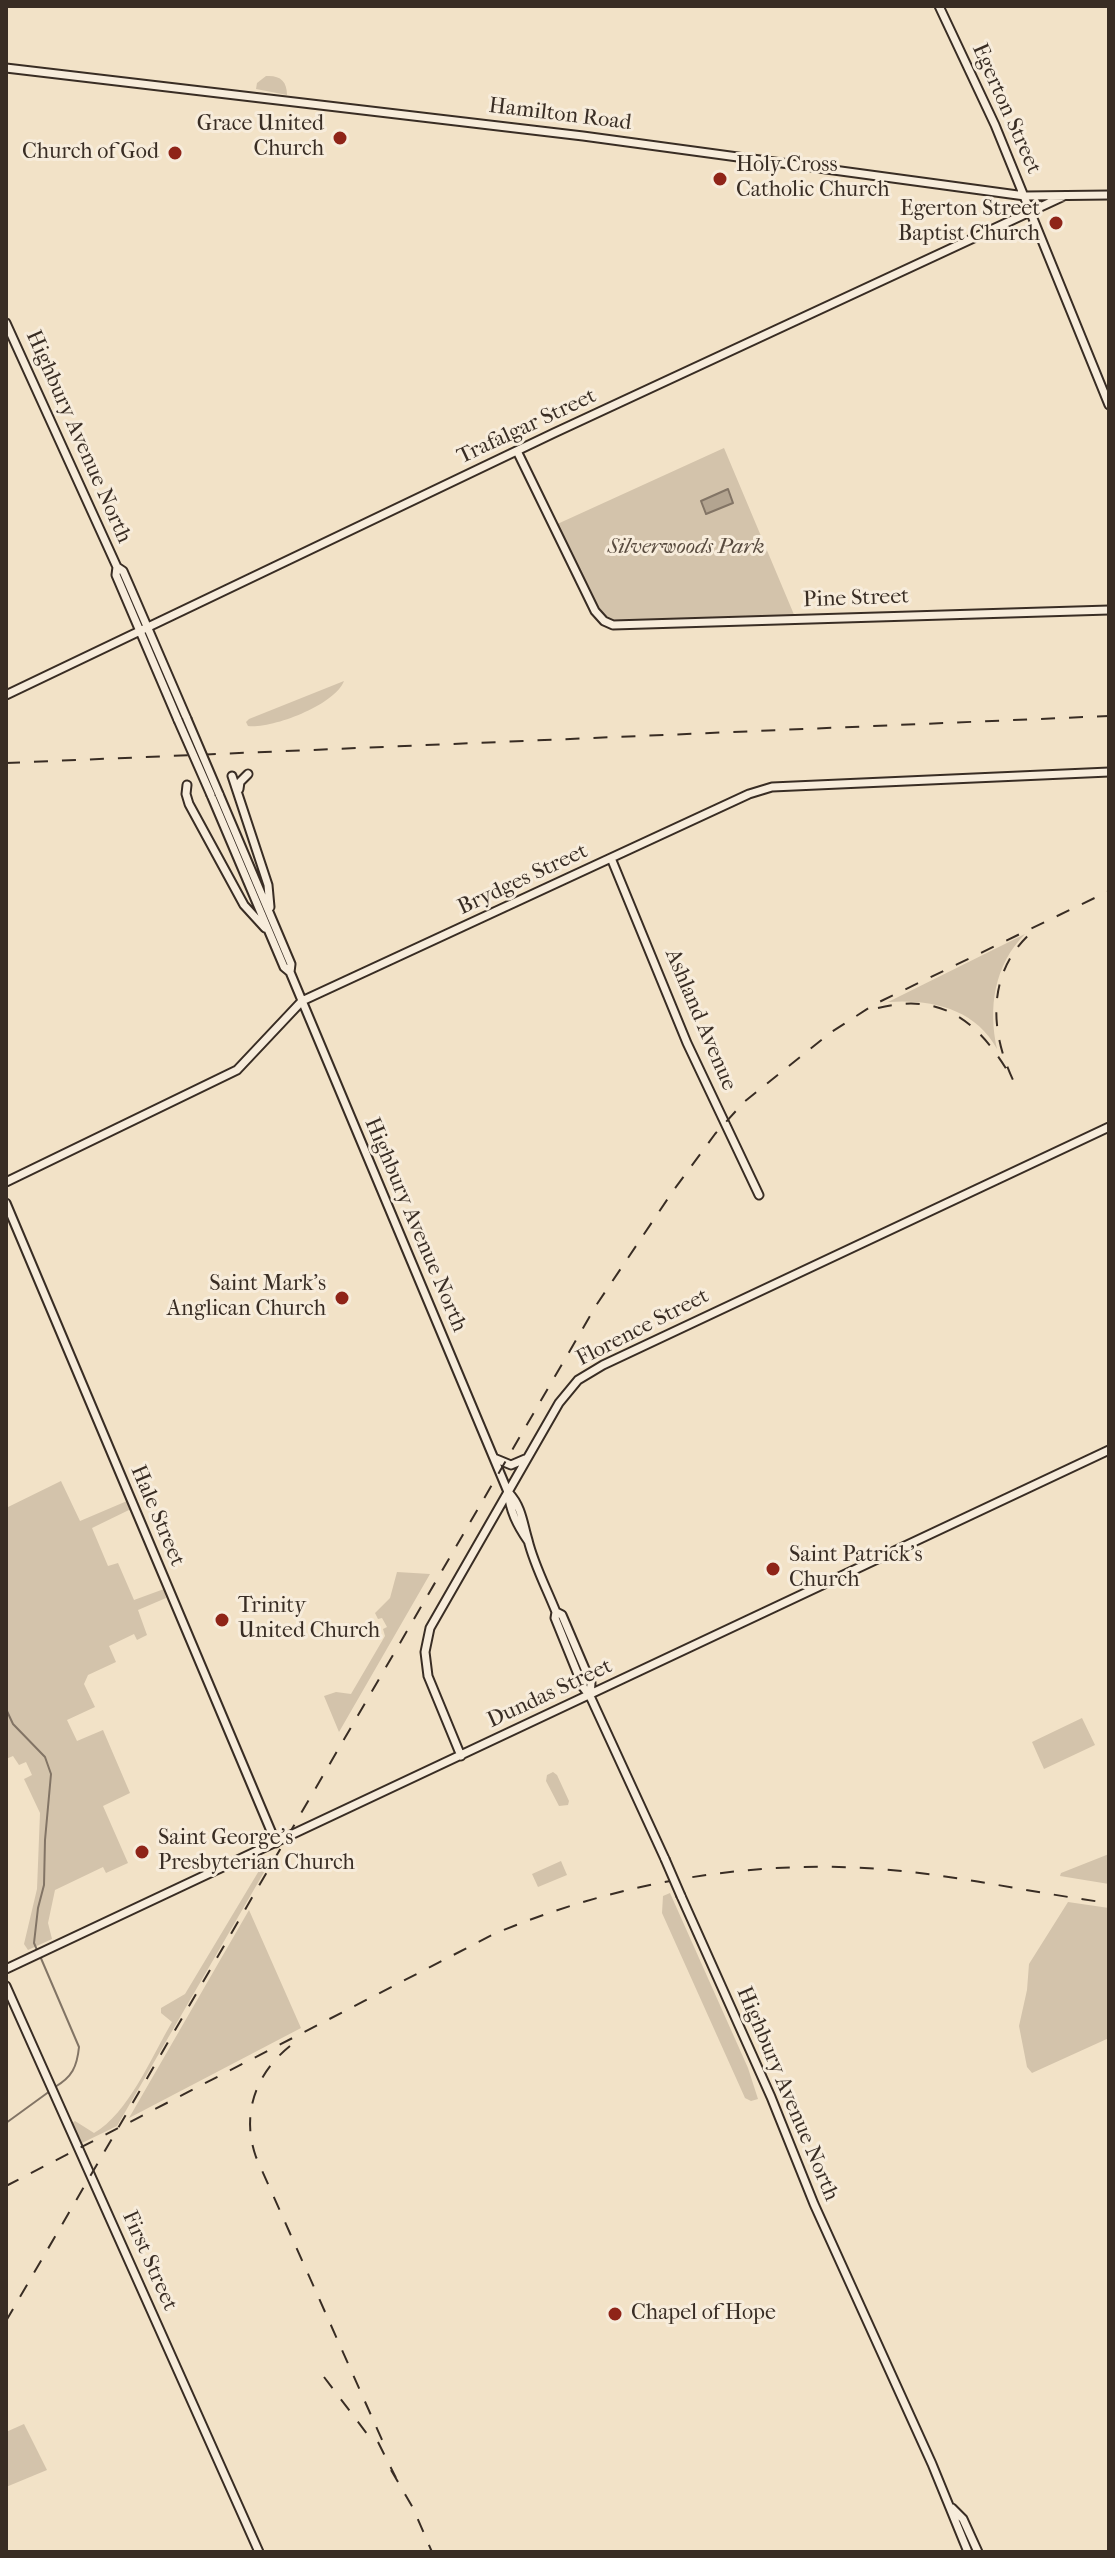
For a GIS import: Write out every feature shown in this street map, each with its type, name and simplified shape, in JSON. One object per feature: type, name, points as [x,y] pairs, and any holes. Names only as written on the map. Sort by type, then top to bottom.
[{"type":"main road","name":"Egerton Street","points":[[939,6],[995,125],[1109,405]]},
{"type":"main road","name":"Hamilton Road","points":[[6,68],[583,136],[1025,196],[1109,195]]},
{"type":"main road","name":"Trafalgar Street","points":[[6,695],[517,451],[1064,196]]},
{"type":"main road","name":"Highbury Avenue North","points":[[6,323],[117,567],[116,575],[140,633],[272,917],[291,964],[290,972]]},
{"type":"main road","name":"Pine Street","points":[[517,451],[595,611],[613,625],[1109,610]]},
{"type":"main road","name":"Highbury Avenue North","points":[[117,567],[123,571],[149,629],[182,719]]},
{"type":"main road","name":"Brydges Street","points":[[6,1182],[237,1070],[302,1001],[749,794],[772,787],[1109,772]]},
{"type":"main road","points":[[239,791],[240,782],[248,774]]},
{"type":"main road","points":[[232,776],[268,885],[272,917]]},
{"type":"main road","points":[[187,785],[189,804],[244,905],[270,933]]},
{"type":"main road","name":"Highbury Avenue North","points":[[215,795],[284,967],[290,972],[494,1458],[508,1492],[510,1508],[528,1541],[583,1687],[590,1696],[665,1859],[771,2097],[814,2204],[968,2552]]},
{"type":"main road","name":"Ashland Avenue","points":[[611,858],[687,1043],[759,1195]]},
{"type":"main road","name":"Florence Street","points":[[461,1756],[428,1676],[425,1652],[430,1628],[559,1403],[578,1380],[603,1365],[1109,1127]]},
{"type":"main road","name":"Hale Street","points":[[6,1203],[276,1843]]},
{"type":"main road","name":"Dundas Street","points":[[6,1969],[1109,1450]]},
{"type":"main road","points":[[494,1458],[511,1465],[526,1459]]},
{"type":"main road","name":"First Street","points":[[6,1986],[259,2552]]},
{"type":"main road","name":"Highbury Avenue North","points":[[950,2507],[963,2519],[978,2552]]},
{"type":"green space","points":[[266,76],[282,80],[287,95],[256,89],[257,83]]},
{"type":"green space","name":"Silverwoods Park","points":[[724,448],[795,617],[615,622],[595,609],[553,526]]},
{"type":"green space","points":[[344,681],[329,699],[302,714],[259,726],[248,726],[246,722],[249,719]]},
{"type":"green space","points":[[1025,934],[1006,959],[996,988],[993,1018],[997,1049],[988,1035],[964,1015],[920,1002],[888,1002]]},
{"type":"green space","points":[[61,1481],[80,1521],[127,1501],[131,1509],[92,1528],[108,1566],[118,1563],[134,1600],[164,1589],[166,1598],[138,1610],[147,1635],[137,1640],[134,1634],[109,1646],[116,1662],[88,1675],[84,1684],[95,1707],[67,1720],[77,1741],[103,1730],[130,1793],[103,1806],[128,1863],[106,1873],[103,1867],[55,1890],[48,1923],[52,1939],[28,1950],[24,1944],[37,1889],[40,1813],[24,1779],[32,1775],[26,1762],[19,1765],[13,1756],[6,1759],[6,1508]]},
{"type":"green space","points":[[397,1572],[430,1574],[339,1732],[324,1696],[336,1692],[351,1694],[385,1636],[383,1629],[387,1627],[375,1613],[390,1598]]},
{"type":"green space","points":[[1082,1718],[1095,1745],[1044,1769],[1032,1742]]},
{"type":"green space","points":[[553,1772],[569,1801],[568,1805],[559,1806],[546,1781],[547,1775]]},
{"type":"green space","points":[[1109,1854],[1109,1884],[1060,1876],[1061,1873]]},
{"type":"green space","points":[[274,1855],[117,2126],[82,2143],[72,2123],[75,2121],[94,2133],[118,2112],[172,2022],[161,2013],[161,2008],[185,1994],[260,1869],[258,1863]]},
{"type":"green space","points":[[561,1861],[567,1875],[538,1887],[532,1874]]},
{"type":"green space","points":[[670,1893],[748,2068],[758,2099],[751,2101],[745,2098],[662,1913],[663,1896]]},
{"type":"green space","points":[[1068,1902],[1109,1908],[1109,2038],[1032,2073],[1027,2067],[1019,2026],[1029,1964]]},
{"type":"green space","points":[[249,1910],[301,2028],[129,2118]]},
{"type":"green space","points":[[24,2424],[47,2470],[6,2487],[6,2432]]},
{"type":"shaded area","points":[[728,489],[733,503],[706,514],[701,501]]},
{"type":"waterway","points":[[6,1709],[13,1724],[45,1757],[51,1774],[44,1885],[34,1943],[37,1950]]},
{"type":"waterway","points":[[40,1956],[79,2047],[73,2071],[55,2087]]},
{"type":"waterway","points":[[6,2123],[50,2091]]},
{"type":"railway","points":[[6,763],[1109,716]]},
{"type":"railway","points":[[6,2321],[597,1304],[715,1134],[744,1102],[830,1033],[875,1004],[1109,891]]},
{"type":"railway","points":[[878,1008],[923,1004],[959,1017],[988,1043],[1013,1080],[1000,1041],[997,1001],[1007,964],[1033,931]]},
{"type":"railway","points":[[6,2186],[494,1934],[540,1916],[635,1888],[732,1872],[831,1867],[938,1875],[1109,1903]]},
{"type":"railway","points":[[290,2046],[268,2069],[254,2096],[250,2126],[252,2141],[256,2157],[387,2451]]},
{"type":"railway","points":[[324,2377],[374,2443]]},
{"type":"railway","points":[[378,2442],[396,2478]]},
{"type":"railway","points":[[391,2470],[413,2508],[432,2552]]},
{"type":"place","name":"Grace United Church","points":[[340,138]]},
{"type":"place","name":"Church of God","points":[[175,153]]},
{"type":"place","name":"Holy Cross Catholic Church","points":[[720,179]]},
{"type":"place","name":"Egerton Street Baptist Church","points":[[1056,223]]},
{"type":"place","name":"Saint Mark's Anglican Church","points":[[342,1298]]},
{"type":"place","name":"Saint Patrick's Church","points":[[773,1569]]},
{"type":"place","name":"Trinity United Church","points":[[222,1620]]},
{"type":"place","name":"Saint George's Presbyterian Church","points":[[142,1852]]},
{"type":"place","name":"Chapel of Hope","points":[[615,2314]]}]
